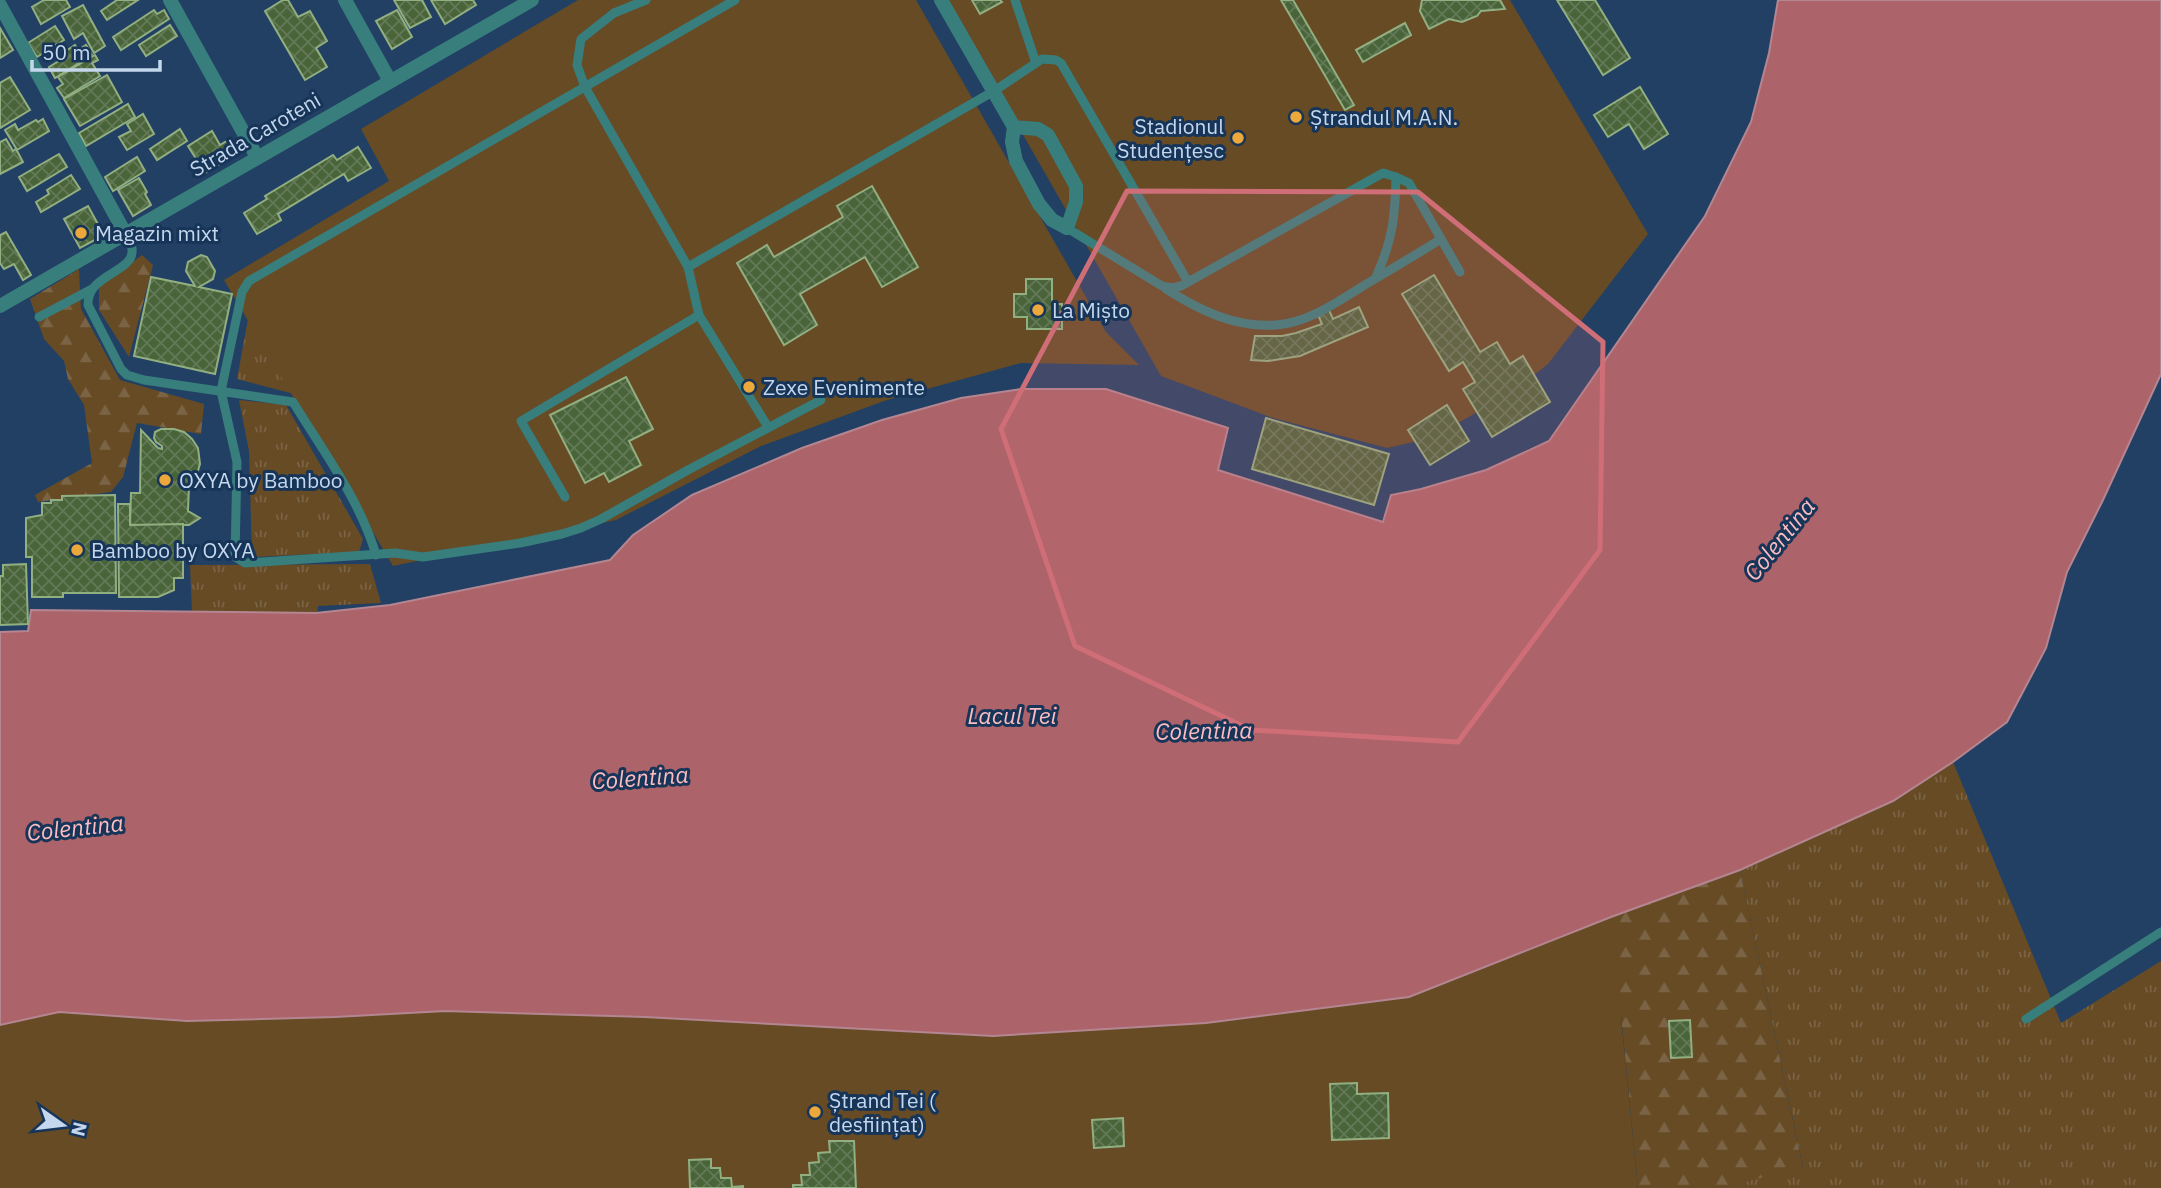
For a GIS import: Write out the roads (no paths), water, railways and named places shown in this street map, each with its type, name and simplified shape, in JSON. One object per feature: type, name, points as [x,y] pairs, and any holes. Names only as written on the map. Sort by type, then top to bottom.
[{"type":"street","points":[[170,0],[257,157]]},
{"type":"street","points":[[345,0],[390,81]]},
{"type":"street","points":[[941,0],[1014,127],[1012,142],[1016,161],[1039,204],[1052,220],[1067,228],[1076,202],[1076,187],[1048,135],[1038,129],[1014,127]]},
{"type":"street","name":"Strada Caroteni","points":[[0,306],[529,1]]},
{"type":"street","points":[[0,5],[125,233]]},
{"type":"lane","points":[[646,0],[614,13],[581,39],[577,65],[585,87],[688,267],[699,315],[768,427]]},
{"type":"lane","points":[[735,0],[249,281],[242,292],[221,391],[237,462],[235,557],[245,563],[395,553],[423,557],[520,543],[581,528],[821,400]]},
{"type":"lane","points":[[1015,0],[1035,63]]},
{"type":"lane","points":[[688,267],[994,91],[1035,63],[1049,59],[1061,63],[1188,282]]},
{"type":"lane","points":[[1162,286],[1172,288],[1188,282],[1383,173],[1409,183],[1460,272]]},
{"type":"lane","points":[[1376,279],[1386,256],[1394,225],[1396,177]]},
{"type":"lane","points":[[1067,228],[1190,304],[1218,317],[1244,323],[1276,325],[1303,318],[1330,306],[1441,239]]},
{"type":"lane","points":[[125,233],[132,249],[129,260],[94,284],[88,300],[88,305],[121,369],[144,380],[293,402],[349,495],[369,533],[376,555]]},
{"type":"lane","points":[[39,317],[92,289]]},
{"type":"lane","points":[[565,496],[522,421],[699,315]]},
{"type":"lane","points":[[2026,1019],[2161,932]]},
{"type":"water","name":"Lacul Tei","points":[[1778,0],[2161,0],[2161,374],[2067,572],[2046,648],[2007,722],[1953,762],[1893,801],[1740,870],[1611,917],[1409,997],[1206,1023],[993,1036],[645,1017],[445,1011],[187,1021],[59,1012],[0,1025],[0,632],[28,631],[31,610],[316,613],[390,605],[610,560],[633,535],[692,495],[802,448],[882,420],[961,398],[1021,389],[1106,389],[1228,428],[1218,470],[1383,522],[1391,495],[1486,470],[1549,441],[1705,216],[1751,122],[1769,53]]},
{"type":"place","name":"Ștrandul M.A.N.","points":[[1296,117]]},
{"type":"place","name":"Stadionul Studențesc","points":[[1238,138]]},
{"type":"place","name":"Magazin mixt","points":[[81,233]]},
{"type":"place","name":"La Mișto","points":[[1038,310]]},
{"type":"place","name":"Zexe Evenimente","points":[[749,387]]},
{"type":"place","name":"OXYA by Bamboo","points":[[165,480]]},
{"type":"place","name":"Bamboo by OXYA","points":[[77,550]]},
{"type":"place","name":"Ștrand Tei ( desființat)","points":[[815,1112]]},
{"type":"water label","name":"Colentina","points":[[1779,539]]},
{"type":"water label","name":"Colentina","points":[[1204,730]]},
{"type":"water label","name":"Colentina","points":[[640,777]]},
{"type":"water label","name":"Colentina","points":[[75,827]]}]
